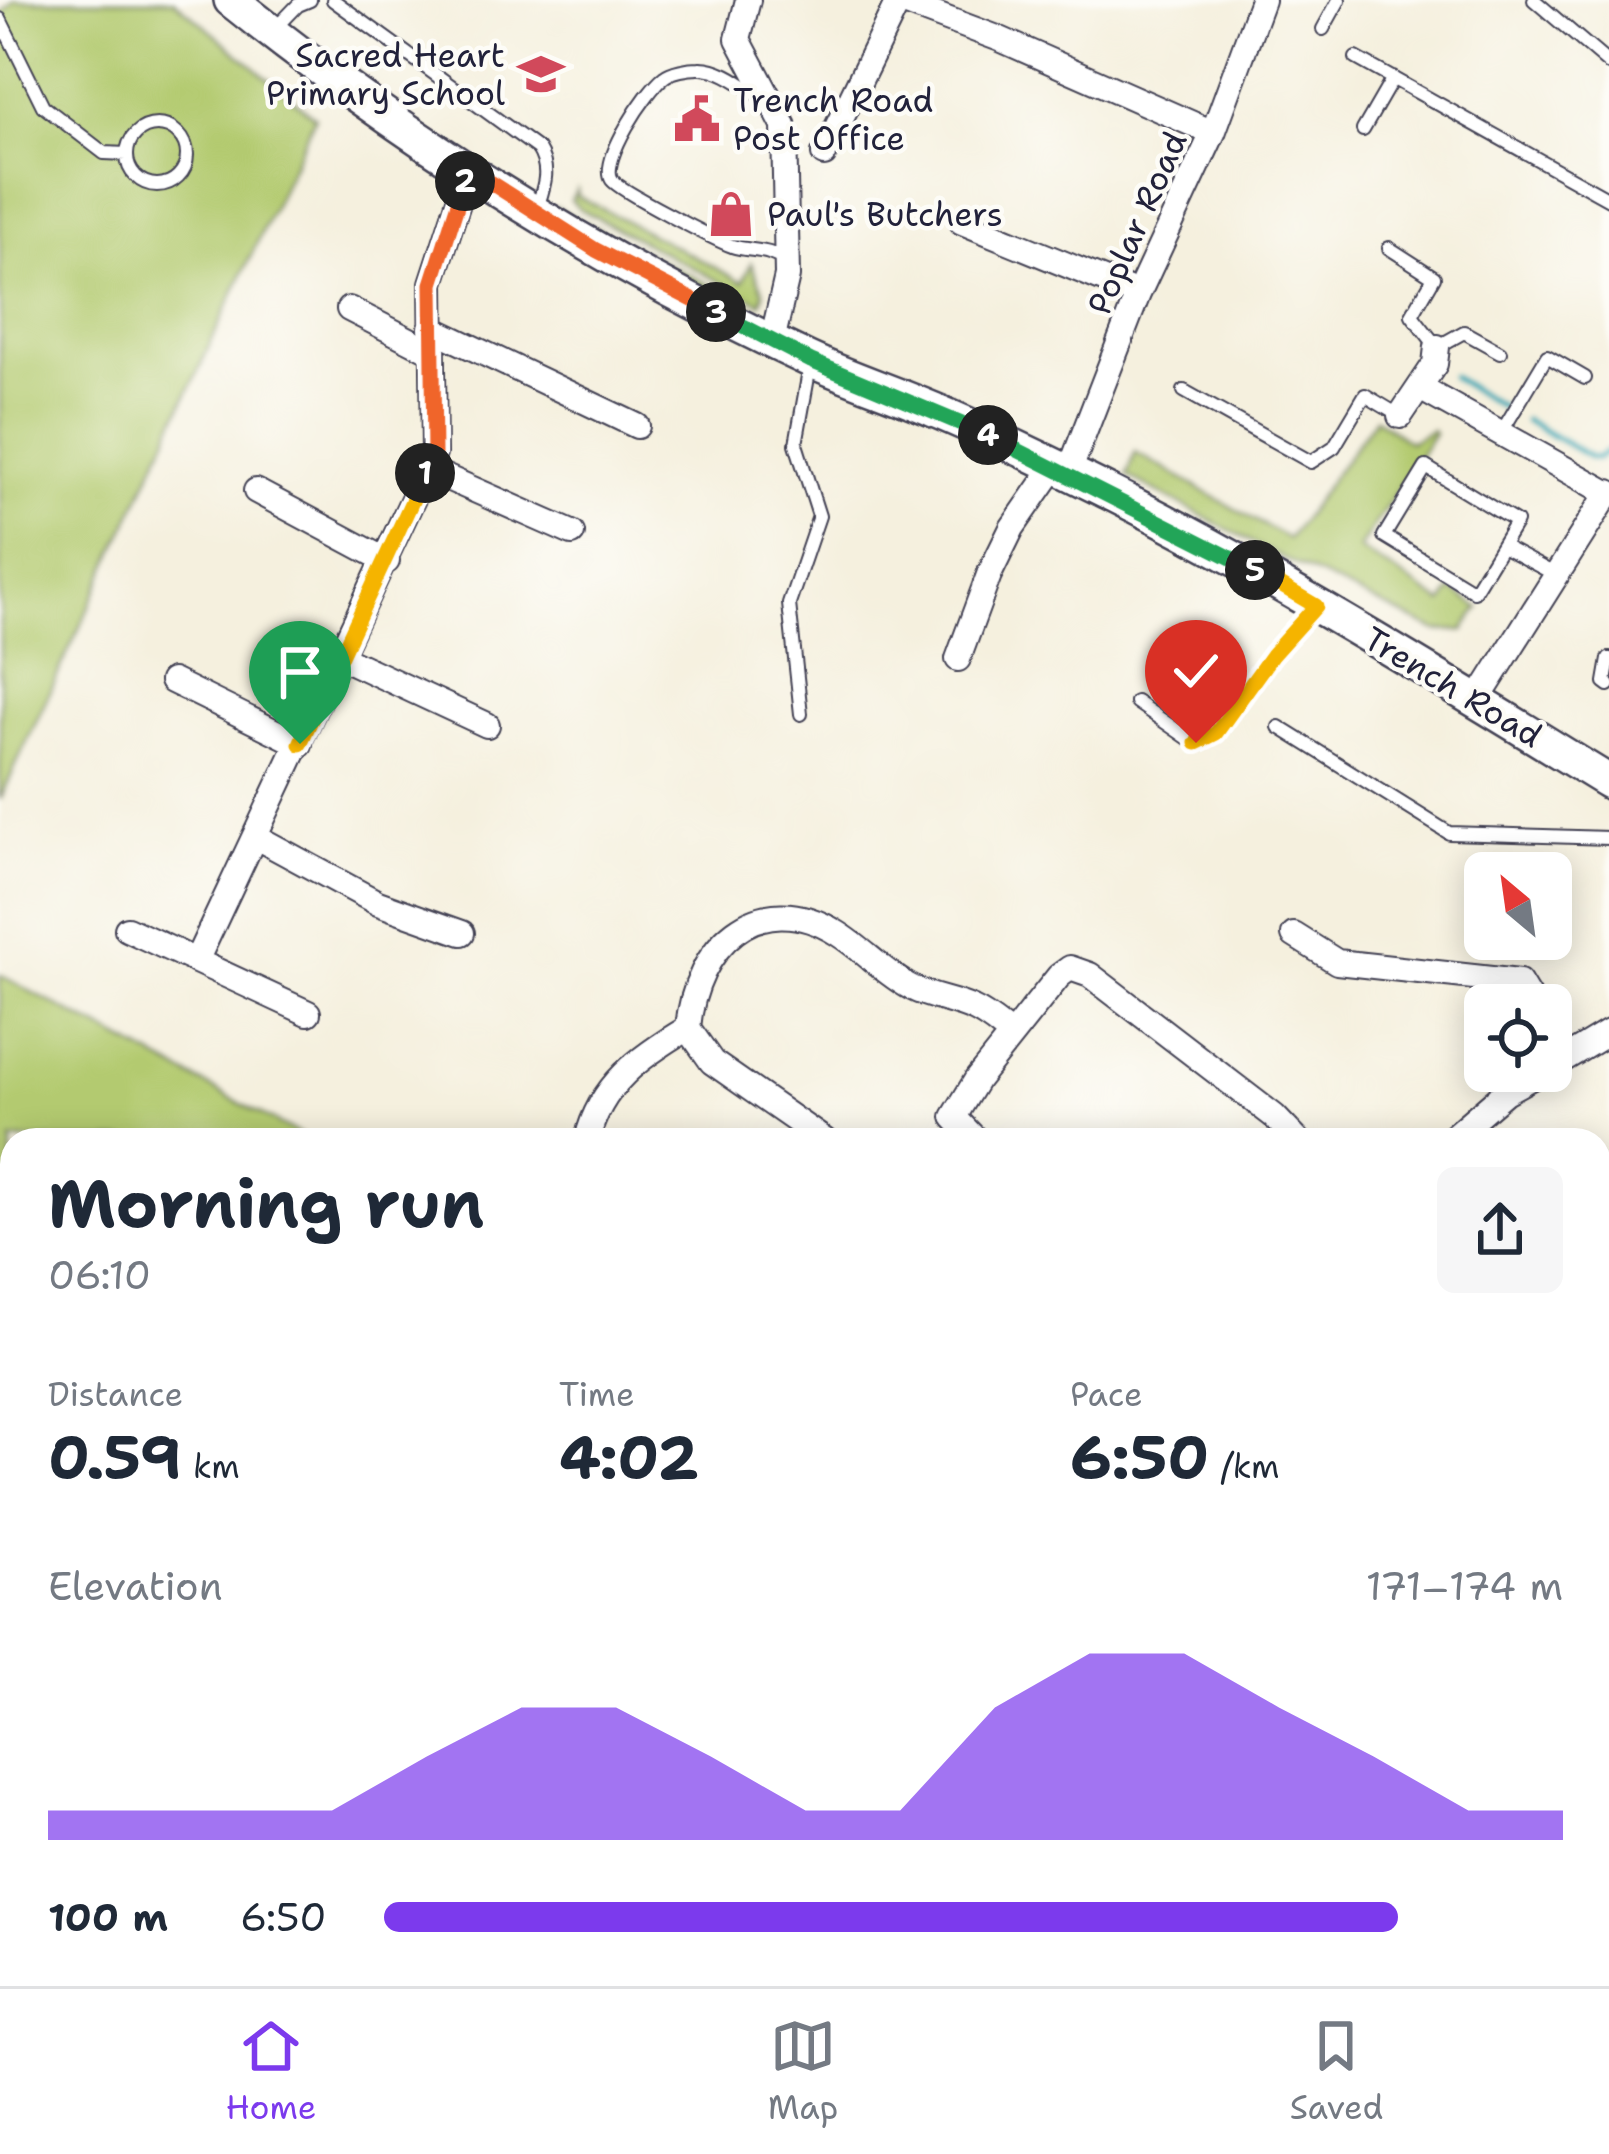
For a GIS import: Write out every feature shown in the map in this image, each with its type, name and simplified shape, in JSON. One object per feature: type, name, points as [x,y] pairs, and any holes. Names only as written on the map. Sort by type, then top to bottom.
[{"type":"street","name":"Trench Road","points":[[231,0],[469,169],[596,250],[811,361],[938,411],[1240,561],[1609,782]]},
{"type":"street","points":[[748,0],[738,38],[784,126],[787,276],[772,341]]},
{"type":"street","points":[[824,154],[898,0],[1000,39],[1213,133]]},
{"type":"street","name":"Poplar Road","points":[[958,659],[989,574],[1012,528],[1062,469],[1213,133],[1262,0]]},
{"type":"street","points":[[197,959],[434,454],[432,284],[469,169]]},
{"type":"street","points":[[962,222],[1138,294]]},
{"type":"street","points":[[349,309],[637,426]]},
{"type":"street","points":[[1400,416],[1435,364],[1437,347]]},
{"type":"street","points":[[1420,388],[1608,493],[1477,701]]},
{"type":"street","points":[[427,469],[572,533]]},
{"type":"street","points":[[256,491],[387,561]]},
{"type":"street","points":[[341,658],[487,725]]},
{"type":"street","points":[[172,681],[300,744]]},
{"type":"street","points":[[256,837],[378,902],[462,932]]},
{"type":"street","points":[[807,1128],[712,1062],[688,1028],[691,997],[701,969],[729,935],[755,919],[781,914],[834,931],[912,988],[976,1010],[1011,1035]]},
{"type":"street","points":[[127,929],[308,1013]]},
{"type":"street","points":[[1294,934],[1337,962],[1520,984]]},
{"type":"street","points":[[965,1128],[954,1117],[977,1078],[1058,976],[1070,968],[1090,975],[1286,1128]]},
{"type":"street","points":[[591,1128],[600,1100],[622,1074],[688,1028]]},
{"type":"street","points":[[1572,1054],[1609,1032]]},
{"type":"street","points":[[1469,1128],[1505,1092]]},
{"type":"lane","points":[[271,32],[298,5],[310,0]]},
{"type":"lane","points":[[333,0],[538,149],[547,176],[535,214]]},
{"type":"lane","points":[[1323,29],[1339,0]]},
{"type":"lane","points":[[1536,0],[1609,64]]},
{"type":"lane","points":[[0,19],[43,106],[104,153],[127,154]]},
{"type":"lane","points":[[1356,58],[1609,199]]},
{"type":"lane","points":[[776,105],[715,70],[684,70],[664,77],[617,141],[609,174],[631,193],[731,246],[775,253],[785,261]]},
{"type":"lane","points":[[1363,130],[1393,78]]},
{"type":"lane","points":[[159,125],[177,133],[187,158],[178,177],[159,185],[139,180],[127,154],[141,130],[159,125]]},
{"type":"lane","points":[[1389,248],[1434,277],[1412,315],[1437,347],[1464,332],[1500,352]]},
{"type":"lane","points":[[1501,433],[1547,356],[1585,378]]},
{"type":"lane","points":[[801,714],[788,604],[819,516],[796,444],[811,361]]},
{"type":"lane","points":[[1184,391],[1312,462],[1334,447],[1365,395],[1400,416]]},
{"type":"lane","points":[[1426,467],[1516,522],[1502,546],[1474,591],[1384,536],[1426,467]]},
{"type":"lane","points":[[1502,546],[1558,576]]},
{"type":"lane","points":[[1136,702],[1196,743],[1216,733],[1272,655],[1316,606]]},
{"type":"lane","points":[[1609,659],[1605,682],[1609,685]]},
{"type":"lane","points":[[1279,727],[1449,833],[1609,838]]},
{"type":"green space","points":[[14,0],[174,0],[315,117],[0,800],[0,16]]},
{"type":"green space","points":[[577,190],[578,196],[743,282],[751,263],[764,292],[761,303],[580,209],[571,200]]},
{"type":"green space","points":[[554,206],[759,310],[748,315],[580,227]]},
{"type":"green space","points":[[1375,418],[1409,442],[1431,430],[1434,433],[1359,549],[1443,603],[1452,590],[1480,608],[1464,630],[1437,631],[1280,557],[1127,476],[1135,452],[1288,539]]},
{"type":"green space","points":[[0,975],[287,1128],[0,1128]]},
{"type":"waterway","points":[[1452,377],[1501,407]]},
{"type":"waterway","points":[[1525,420],[1590,457],[1609,450]]},
{"type":"place","name":"Sacred Heart Primary School","points":[[541,74]]},
{"type":"place","name":"Trench Road Post Office","points":[[697,119]]},
{"type":"place","name":"Paul's Butchers","points":[[731,214]]},
{"type":"route","points":[[300,744],[434,454],[432,284],[469,169],[596,250],[811,361],[938,411],[1069,472],[1316,606],[1272,655],[1216,733],[1196,743]]}]
